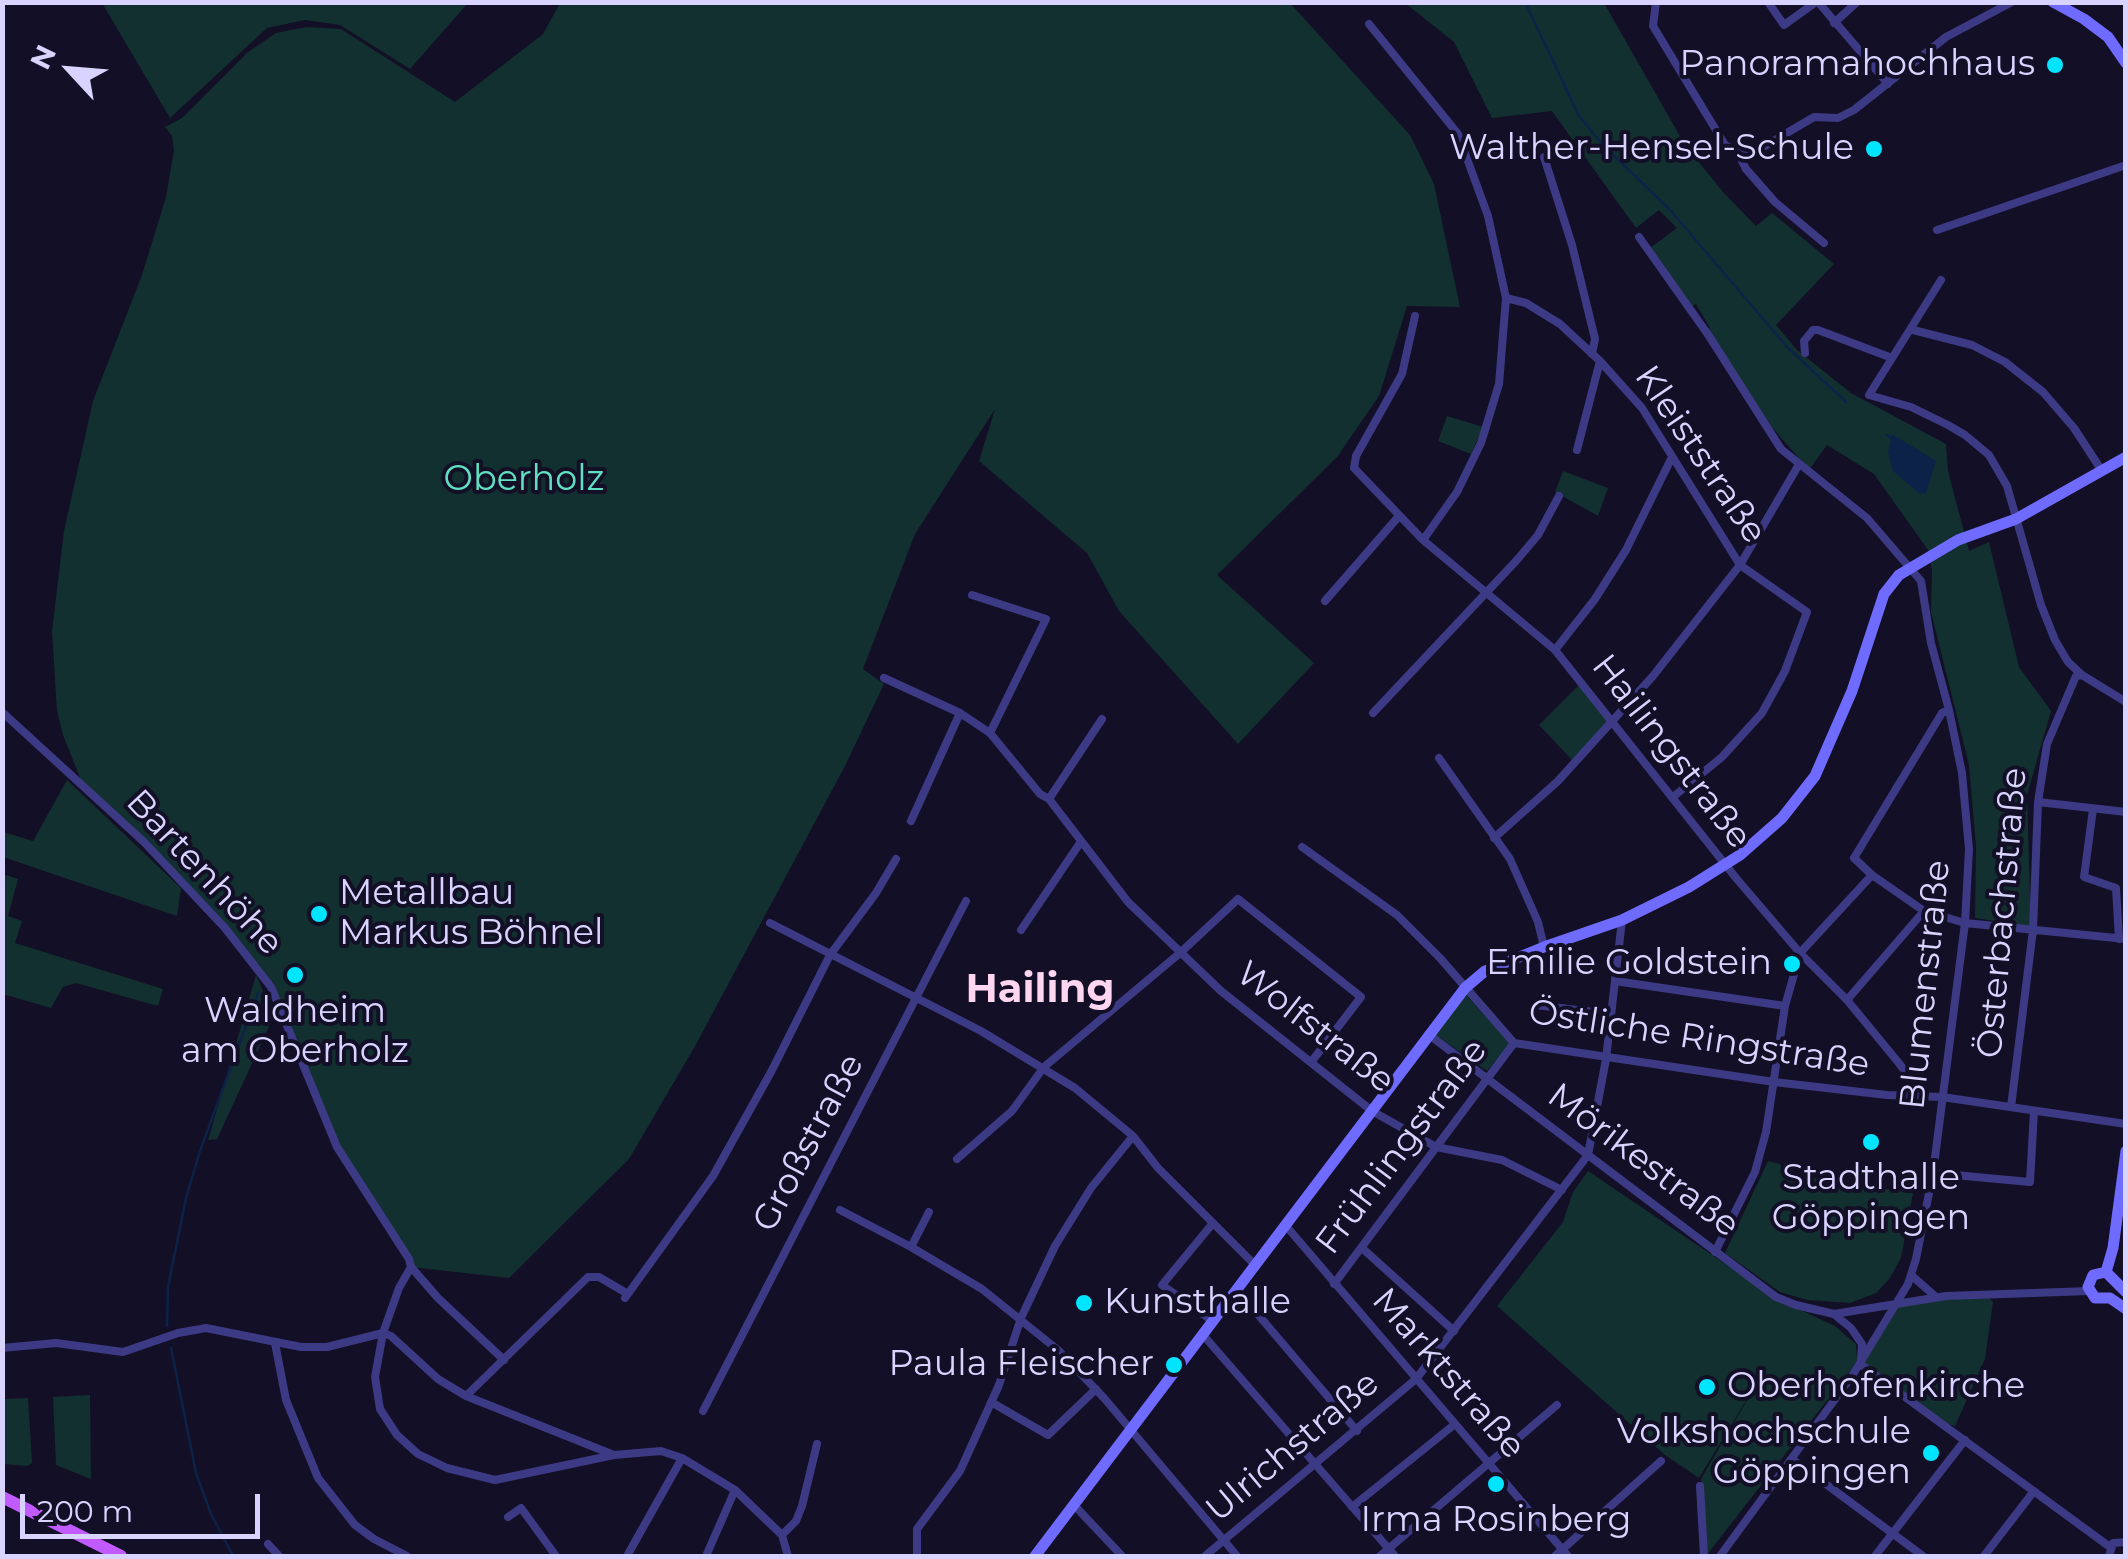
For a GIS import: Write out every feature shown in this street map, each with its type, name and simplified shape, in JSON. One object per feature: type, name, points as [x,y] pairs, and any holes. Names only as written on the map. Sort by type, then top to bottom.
[{"type":"main road","points":[[2,1497],[121,1556]]},
{"type":"street","points":[[1656,2],[1653,26],[1725,145],[1737,152],[1746,169],[1775,202],[1824,243]]},
{"type":"street","points":[[1768,2],[1784,25],[1817,2],[1888,84]]},
{"type":"street","points":[[1834,23],[1857,2]]},
{"type":"street","points":[[1737,152],[1758,150],[1814,117],[1838,118],[1946,37],[2012,2]]},
{"type":"street","points":[[2052,2],[2108,37],[2126,63]]},
{"type":"street","points":[[1369,24],[1458,134],[1488,216],[1506,298],[1499,384],[1481,442],[1457,492],[1423,540]]},
{"type":"street","points":[[1544,156],[1572,245],[1595,340],[1592,354]]},
{"type":"street","points":[[1937,230],[2126,165]]},
{"type":"street","name":"Blumenstraße","points":[[1639,237],[1709,336],[1781,449],[1867,518],[1922,581],[1931,643],[1950,710],[1962,774],[1969,848],[1966,923],[1933,1173],[1911,1275],[1898,1304],[1860,1364],[1720,1556]]},
{"type":"street","points":[[1941,280],[1869,395],[1911,407],[1966,434],[1988,455],[2007,486],[2054,640],[2068,662],[2126,702]]},
{"type":"street","name":"Kleiststraße","points":[[1506,298],[1526,303],[1560,324],[1600,362],[1642,408],[1740,565],[1807,612],[1785,672],[1762,713],[1722,756],[1673,797]]},
{"type":"street","name":"Hailingstraße","points":[[1414,316],[1402,374],[1362,444],[1352,464],[1354,468],[1423,540],[1555,650],[1726,866],[1800,953],[1847,1000],[1914,1083],[1914,1096]]},
{"type":"street","points":[[1805,354],[1804,340],[1812,330],[1818,330],[1892,358]]},
{"type":"street","points":[[1913,330],[1972,345],[2005,362],[2043,392],[2074,428],[2102,471]]},
{"type":"street","points":[[1577,450],[1600,362]]},
{"type":"street","points":[[1035,1556],[1465,988],[1485,971],[1622,920],[1726,866],[1771,829],[1815,776],[1858,676],[1890,584],[1958,540],[2016,518],[2126,456]]},
{"type":"street","points":[[1555,650],[1624,554],[1671,458]]},
{"type":"street","points":[[1494,838],[1558,781],[1653,676],[1740,565],[1798,466]]},
{"type":"street","points":[[1373,713],[1538,535],[1559,496]]},
{"type":"street","points":[[1326,601],[1399,516]]},
{"type":"street","points":[[972,595],[1046,620],[990,733]]},
{"type":"street","name":"Österbachstraße","points":[[2012,1107],[2034,930],[2038,802],[2047,744],[2076,676],[2082,674]]},
{"type":"street","name":"Wolfstraße","points":[[884,678],[960,713],[990,733],[1040,794],[1049,799],[1128,902],[1249,1014],[1372,1111],[1436,1146],[1502,1160],[1562,1190]]},
{"type":"street","points":[[1950,710],[1942,713],[1854,858],[1872,875],[1924,911],[1966,923],[2122,939],[2116,888],[2084,877],[2093,810]]},
{"type":"street","name":"Bartenhöhe","points":[[2,712],[144,842],[225,928],[271,987],[336,1147],[410,1263],[438,1298],[504,1360]]},
{"type":"street","points":[[911,821],[960,713]]},
{"type":"street","points":[[1049,799],[1102,719]]},
{"type":"street","points":[[1439,758],[1510,859],[1538,922],[1544,946]]},
{"type":"street","points":[[2038,802],[2126,812]]},
{"type":"street","points":[[1021,930],[1080,842]]},
{"type":"street","name":"Östliche Ringstraße","points":[[1302,847],[1397,914],[1514,1044],[1774,1082],[1942,1097],[2126,1124]]},
{"type":"street","points":[[466,1396],[588,1277],[598,1277],[626,1296],[713,1176],[772,1072],[830,955],[876,894],[896,859]]},
{"type":"street","points":[[1716,1252],[1755,1172],[1785,1006],[1800,953],[1872,875]]},
{"type":"street","points":[[957,1159],[1012,1111],[1044,1067],[1238,899],[1361,998],[1312,1060]]},
{"type":"street","name":"Großstraße","points":[[703,1411],[966,901]]},
{"type":"street","points":[[1847,1000],[1924,911]]},
{"type":"street","points":[[1588,1155],[1606,1060],[1622,920]]},
{"type":"street","points":[[770,923],[1044,1067],[1099,1106],[1132,1136],[1158,1168],[1256,1266]]},
{"type":"street","points":[[1615,981],[1785,1006]]},
{"type":"street","points":[[1535,1005],[1611,1014]]},
{"type":"street","name":"Mörikestraße","points":[[1428,1034],[1776,1297],[1834,1314],[1936,1298],[2090,1292]]},
{"type":"street","name":"Frühlingstraße","points":[[1334,1284],[1514,1044]]},
{"type":"street","points":[[1933,1173],[2030,1182],[2034,1110]]},
{"type":"street","points":[[917,1556],[917,1529],[956,1477],[991,1402],[1021,1318],[1072,1215],[1132,1136]]},
{"type":"street","points":[[2106,1272],[2126,1151]]},
{"type":"street","name":"Ulrichstraße","points":[[1206,1556],[1416,1379],[1588,1155]]},
{"type":"street","points":[[840,1210],[982,1289],[1021,1318],[1096,1390],[1238,1556]]},
{"type":"street","points":[[911,1247],[929,1212]]},
{"type":"street","points":[[1212,1223],[1162,1285],[1214,1322]]},
{"type":"street","name":"Marktstraße","points":[[1286,1227],[1562,1554]]},
{"type":"street","points":[[1362,1248],[1454,1331]]},
{"type":"street","points":[[410,1263],[383,1333],[375,1377],[380,1410],[418,1454],[470,1476],[496,1480],[614,1455],[661,1452],[682,1458],[735,1490],[782,1535],[788,1556]]},
{"type":"street","points":[[2106,1272],[2114,1276],[2121,1288],[2110,1298],[2098,1300],[2090,1292],[2090,1279],[2106,1272]]},
{"type":"street","points":[[1911,1275],[1936,1298]]},
{"type":"street","points":[[1238,1291],[1357,1431]]},
{"type":"street","points":[[2110,1298],[2126,1309]]},
{"type":"street","points":[[1834,1314],[1862,1344],[1860,1364],[2034,1491],[2110,1552],[2117,1542],[2125,1541]]},
{"type":"street","points":[[2,1348],[56,1343],[123,1352],[206,1328],[234,1331],[275,1343],[327,1347],[383,1333],[438,1379],[466,1396],[614,1455]]},
{"type":"street","points":[[1204,1336],[1392,1553]]},
{"type":"street","points":[[275,1343],[286,1400],[318,1478],[355,1525],[407,1556]]},
{"type":"street","points":[[991,1402],[1048,1436],[1096,1390]]},
{"type":"street","points":[[1380,1556],[1392,1553],[1557,1405]]},
{"type":"street","points":[[1352,1506],[1455,1424]]},
{"type":"street","points":[[1876,1556],[1965,1440]]},
{"type":"street","points":[[782,1535],[796,1521],[802,1506],[817,1444]]},
{"type":"street","points":[[626,1556],[682,1458]]},
{"type":"street","points":[[1792,1459],[1924,1556]]},
{"type":"street","points":[[1562,1554],[1661,1461]]},
{"type":"street","points":[[1700,1486],[1704,1556]]},
{"type":"street","points":[[706,1556],[735,1490]]},
{"type":"street","points":[[1984,1556],[2034,1491]]},
{"type":"street","points":[[1074,1505],[1122,1556]]},
{"type":"street","points":[[508,1518],[521,1508],[556,1556]]},
{"type":"street","points":[[268,1544],[280,1556]]},
{"type":"green space","points":[[102,3],[468,3],[410,69],[340,25],[305,20],[267,28],[170,118]]},
{"type":"green space","name":"Oberholz","points":[[560,3],[1290,3],[1410,135],[1434,184],[1460,307],[1407,306],[1379,396],[1337,457],[1217,575],[1314,663],[1238,744],[1119,611],[1087,553],[979,461],[995,409],[915,534],[863,669],[884,684],[845,766],[694,1048],[629,1159],[509,1278],[411,1267],[337,1147],[286,1018],[236,937],[83,785],[57,711],[52,631],[64,531],[93,401],[142,275],[166,197],[174,150],[172,136],[165,127],[182,118],[248,52],[276,33],[306,27],[341,29],[455,102],[543,34]]},
{"type":"green space","points":[[1405,3],[1604,3],[1685,145],[1723,192],[1756,226],[1772,213],[1834,264],[1776,325],[1797,350],[1851,393],[1946,444],[1948,471],[1969,551],[1989,542],[2019,667],[2051,711],[2027,795],[2031,927],[1975,918],[1976,847],[1969,765],[1931,612],[1928,550],[1874,474],[1827,445],[1809,470],[1771,426],[1707,329],[1710,328],[1696,304],[1691,307],[1650,248],[1677,228],[1659,210],[1636,228],[1552,111],[1492,118],[1454,42]]},
{"type":"green space","points":[[1447,416],[1483,427],[1471,454],[1438,441]]},
{"type":"green space","points":[[1563,471],[1608,488],[1598,516],[1555,492]]},
{"type":"green space","points":[[1580,684],[1610,721],[1573,761],[1539,725]]},
{"type":"green space","points":[[67,780],[181,888],[177,916],[3,857],[3,832],[33,841]]},
{"type":"green space","points":[[3,874],[18,879],[8,916],[22,921],[15,943],[163,989],[158,1006],[76,983],[63,987],[51,1008],[3,994]]},
{"type":"green space","points":[[256,975],[274,1016],[217,1139],[208,1140]]},
{"type":"green space","points":[[1464,993],[1510,1043],[1487,1071],[1433,1033]]},
{"type":"green space","points":[[1768,1161],[1780,1164],[1786,1174],[1913,1193],[1901,1258],[1876,1293],[1850,1303],[1807,1300],[1780,1292],[1725,1253]]},
{"type":"green space","points":[[1588,1171],[1777,1299],[1835,1326],[1856,1344],[1857,1360],[1850,1371],[1706,1556],[1701,1479],[1769,1363],[1699,1478],[1665,1455],[1497,1306],[1563,1222],[1573,1192]]},
{"type":"green space","points":[[1987,1296],[1993,1302],[1985,1359],[1955,1426],[1937,1420],[1860,1364],[1898,1304]]},
{"type":"green space","points":[[90,1395],[91,1479],[56,1465],[53,1397]]},
{"type":"green space","points":[[28,1398],[32,1463],[3,1464],[3,1399]]},
{"type":"water","points":[[1892,434],[1936,461],[1926,493],[1920,494],[1893,471],[1888,453]]},
{"type":"waterway","points":[[1525,2],[1579,116],[1671,211],[1788,348],[1846,402]]},
{"type":"waterway","points":[[1887,435],[1891,438]]},
{"type":"waterway","points":[[167,1326],[168,1287],[186,1198],[258,993]]},
{"type":"waterway","points":[[171,1348],[196,1473],[232,1554]]},
{"type":"place","name":"Panoramahochhaus","points":[[2055,65]]},
{"type":"place","name":"Walther-Hensel-Schule","points":[[1874,149]]},
{"type":"place","name":"Metallbau Markus Böhnel","points":[[319,914]]},
{"type":"place","name":"Emilie Goldstein","points":[[1792,964]]},
{"type":"place","name":"Waldheim am Oberholz","points":[[295,975]]},
{"type":"place","name":"Stadthalle Göppingen","points":[[1871,1142]]},
{"type":"place","name":"Kunsthalle","points":[[1084,1303]]},
{"type":"place","name":"Paula Fleischer","points":[[1174,1365]]},
{"type":"place","name":"Oberhofenkirche","points":[[1707,1387]]},
{"type":"place","name":"Volkshochschule Göppingen","points":[[1931,1453]]},
{"type":"place","name":"Irma Rosinberg","points":[[1496,1484]]},
{"type":"district","name":"Hailing","points":[[1040,990]]}]
